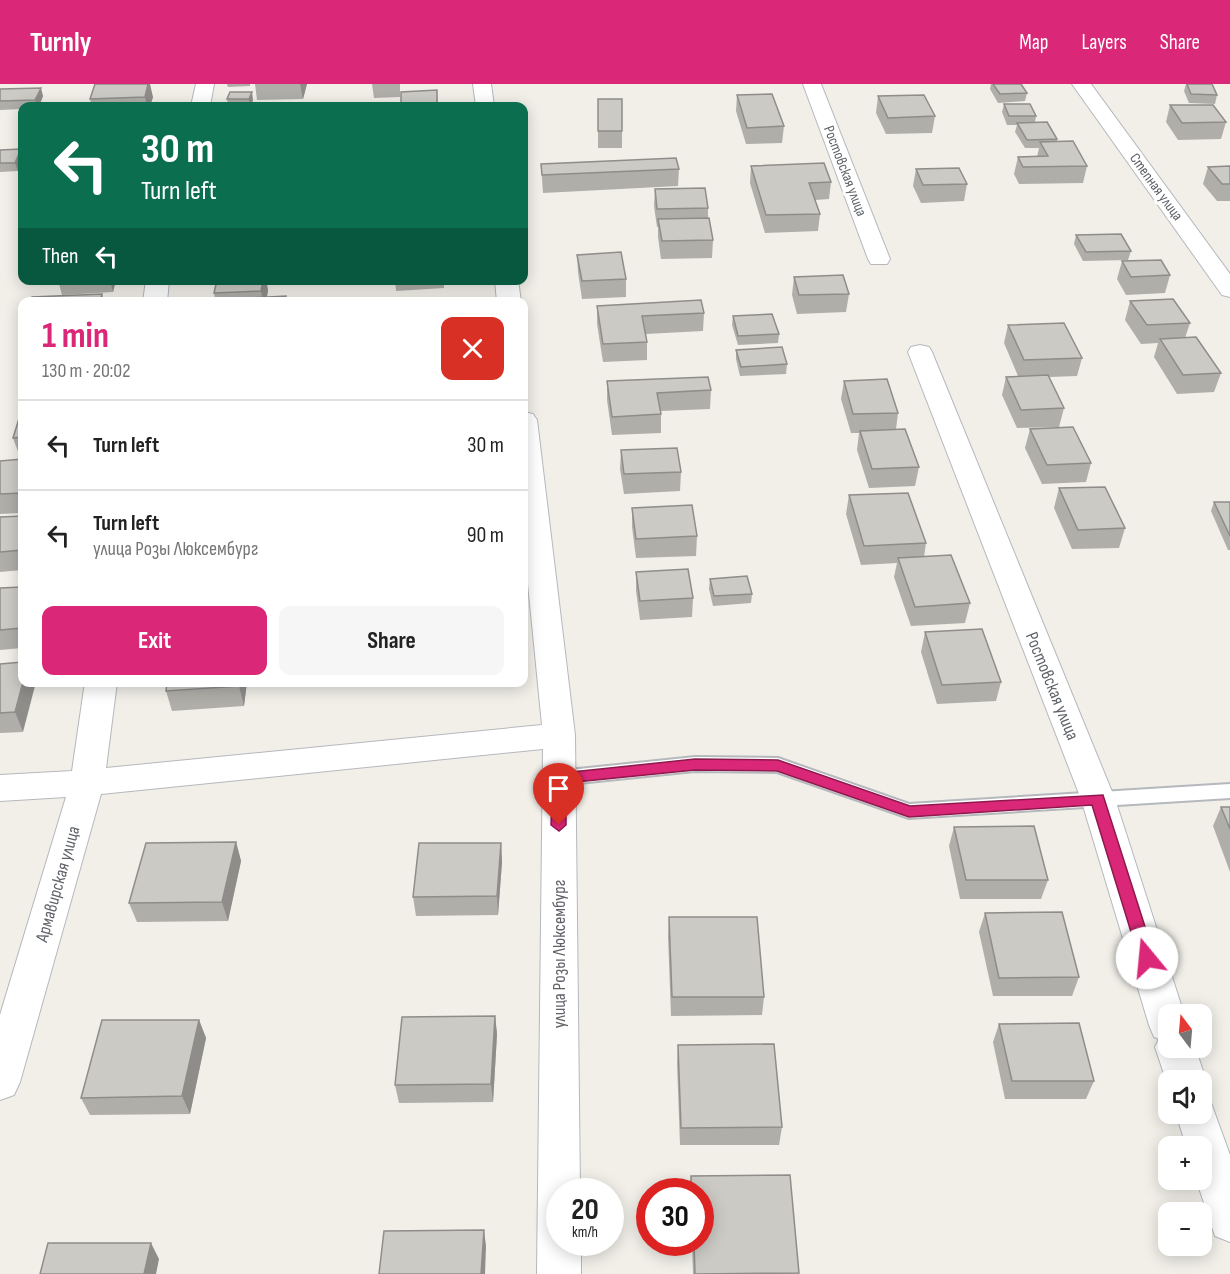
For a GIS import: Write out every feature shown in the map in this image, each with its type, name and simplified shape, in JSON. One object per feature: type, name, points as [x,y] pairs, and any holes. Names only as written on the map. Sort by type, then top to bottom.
[{"type":"street","points":[[202,102],[206,84]]},
{"type":"street","points":[[482,84],[484,102]]},
{"type":"street","name":"Ростовская улица","points":[[812,84],[879,259]]},
{"type":"street","name":"Степная улица","points":[[1081,84],[1230,290]]},
{"type":"street","name":"Ростовская улица","points":[[920,352],[1098,799],[1161,1004]]},
{"type":"street","name":"улица Розы Люксембург","points":[[528,456],[559,735],[559,1274]]},
{"type":"street","name":"Армавирская улица","points":[[0,1082],[87,783],[100,687]]},
{"type":"street","points":[[0,788],[87,783],[559,735]]},
{"type":"street","points":[[1199,1124],[1230,1221]]},
{"type":"lane","points":[[559,778],[695,764],[778,765],[909,812],[1230,791]]},
{"type":"building","points":[[95,84],[148,84],[145,97],[90,99]]},
{"type":"building","points":[[993,84],[1021,84],[1027,93],[1000,94]]},
{"type":"building","points":[[1187,84],[1212,84],[1217,95],[1191,94]]},
{"type":"building","points":[[41,88],[35,100],[0,101],[0,89]]},
{"type":"building","points":[[437,90],[437,102],[401,102],[401,92]]},
{"type":"building","points":[[230,92],[252,92],[249,99],[227,99]]},
{"type":"building","points":[[772,94],[784,126],[747,128],[737,95]]},
{"type":"building","points":[[924,95],[935,116],[888,118],[878,96]]},
{"type":"building","points":[[598,99],[622,99],[622,131],[598,131]]},
{"type":"building","points":[[1004,104],[1030,104],[1036,116],[1009,116]]},
{"type":"building","points":[[1170,105],[1213,105],[1226,122],[1182,123]]},
{"type":"building","points":[[1047,122],[1057,139],[1027,140],[1017,123]]},
{"type":"building","points":[[1073,141],[1087,166],[1023,167],[1018,157],[1048,156],[1040,142]]},
{"type":"building","points":[[18,149],[15,163],[0,163],[0,150]]},
{"type":"building","points":[[676,158],[679,169],[542,175],[541,164]]},
{"type":"building","points":[[824,163],[831,182],[809,183],[820,214],[766,215],[751,166]]},
{"type":"building","points":[[1230,166],[1230,184],[1222,184],[1208,167]]},
{"type":"building","points":[[959,168],[967,184],[923,185],[916,169]]},
{"type":"building","points":[[705,188],[708,208],[657,209],[655,189]]},
{"type":"building","points":[[709,218],[713,240],[662,241],[658,219]]},
{"type":"building","points":[[1121,234],[1131,251],[1086,252],[1076,235]]},
{"type":"building","points":[[621,252],[626,279],[582,281],[577,255]]},
{"type":"building","points":[[1161,260],[1170,275],[1131,277],[1122,261]]},
{"type":"building","points":[[843,275],[849,294],[799,295],[794,277]]},
{"type":"building","points":[[216,285],[262,285],[261,291],[214,293]]},
{"type":"building","points":[[102,294],[101,297],[32,297]]},
{"type":"building","points":[[1173,299],[1190,323],[1147,325],[1130,301]]},
{"type":"building","points":[[701,300],[704,313],[642,316],[647,342],[603,344],[597,306]]},
{"type":"building","points":[[772,314],[779,334],[738,336],[733,316]]},
{"type":"building","points":[[1064,323],[1082,358],[1024,360],[1008,325]]},
{"type":"building","points":[[1196,337],[1221,373],[1183,375],[1160,339]]},
{"type":"building","points":[[782,347],[787,364],[741,367],[736,350]]},
{"type":"building","points":[[1048,375],[1064,408],[1021,410],[1006,377]]},
{"type":"building","points":[[708,377],[711,390],[657,393],[661,414],[612,417],[607,381]]},
{"type":"building","points":[[887,379],[898,413],[853,414],[844,381]]},
{"type":"building","points":[[18,422],[18,437],[13,438]]},
{"type":"building","points":[[1073,427],[1091,463],[1047,465],[1030,429]]},
{"type":"building","points":[[905,429],[919,467],[872,469],[860,431]]},
{"type":"building","points":[[677,448],[681,472],[624,474],[621,450]]},
{"type":"building","points":[[18,459],[18,493],[0,494],[0,461]]},
{"type":"building","points":[[1105,487],[1125,528],[1078,530],[1059,488]]},
{"type":"building","points":[[908,493],[926,543],[864,546],[849,495]]},
{"type":"building","points":[[1214,502],[1230,502],[1230,536]]},
{"type":"building","points":[[692,505],[697,536],[636,539],[632,508]]},
{"type":"building","points":[[18,516],[18,550],[0,552],[0,517]]},
{"type":"building","points":[[951,555],[970,603],[915,607],[898,558]]},
{"type":"building","points":[[688,569],[693,598],[640,601],[636,572]]},
{"type":"building","points":[[747,576],[752,594],[714,596],[710,579]]},
{"type":"building","points":[[18,587],[18,628],[0,630],[0,588]]},
{"type":"building","points":[[982,629],[1001,682],[942,685],[925,632]]},
{"type":"building","points":[[18,662],[18,687],[22,687],[15,712],[0,713],[0,664]]},
{"type":"building","points":[[166,687],[224,687],[166,691]]},
{"type":"building","points":[[1221,807],[1230,807],[1230,829]]},
{"type":"building","points":[[1034,826],[1048,880],[966,880],[954,827]]},
{"type":"building","points":[[236,842],[222,902],[129,903],[146,843]]},
{"type":"building","points":[[419,843],[501,843],[497,896],[413,897]]},
{"type":"building","points":[[1062,912],[1079,977],[999,978],[985,913]]},
{"type":"building","points":[[669,917],[757,917],[764,997],[672,997]]},
{"type":"building","points":[[495,1016],[491,1084],[395,1085],[402,1017]]},
{"type":"building","points":[[102,1020],[199,1020],[182,1096],[81,1098]]},
{"type":"building","points":[[1079,1023],[1094,1081],[1012,1081],[999,1024]]},
{"type":"building","points":[[774,1044],[782,1127],[681,1128],[678,1045]]},
{"type":"building","points":[[790,1175],[799,1273],[695,1274],[694,1256],[714,1256],[714,1178],[691,1178],[691,1176]]},
{"type":"building","points":[[484,1230],[481,1274],[379,1274],[384,1231]]},
{"type":"building","points":[[48,1243],[151,1243],[144,1274],[40,1274]]},
{"type":"route","points":[[559,825],[559,778],[695,764],[778,765],[909,812],[1098,799],[1147,958]]}]
